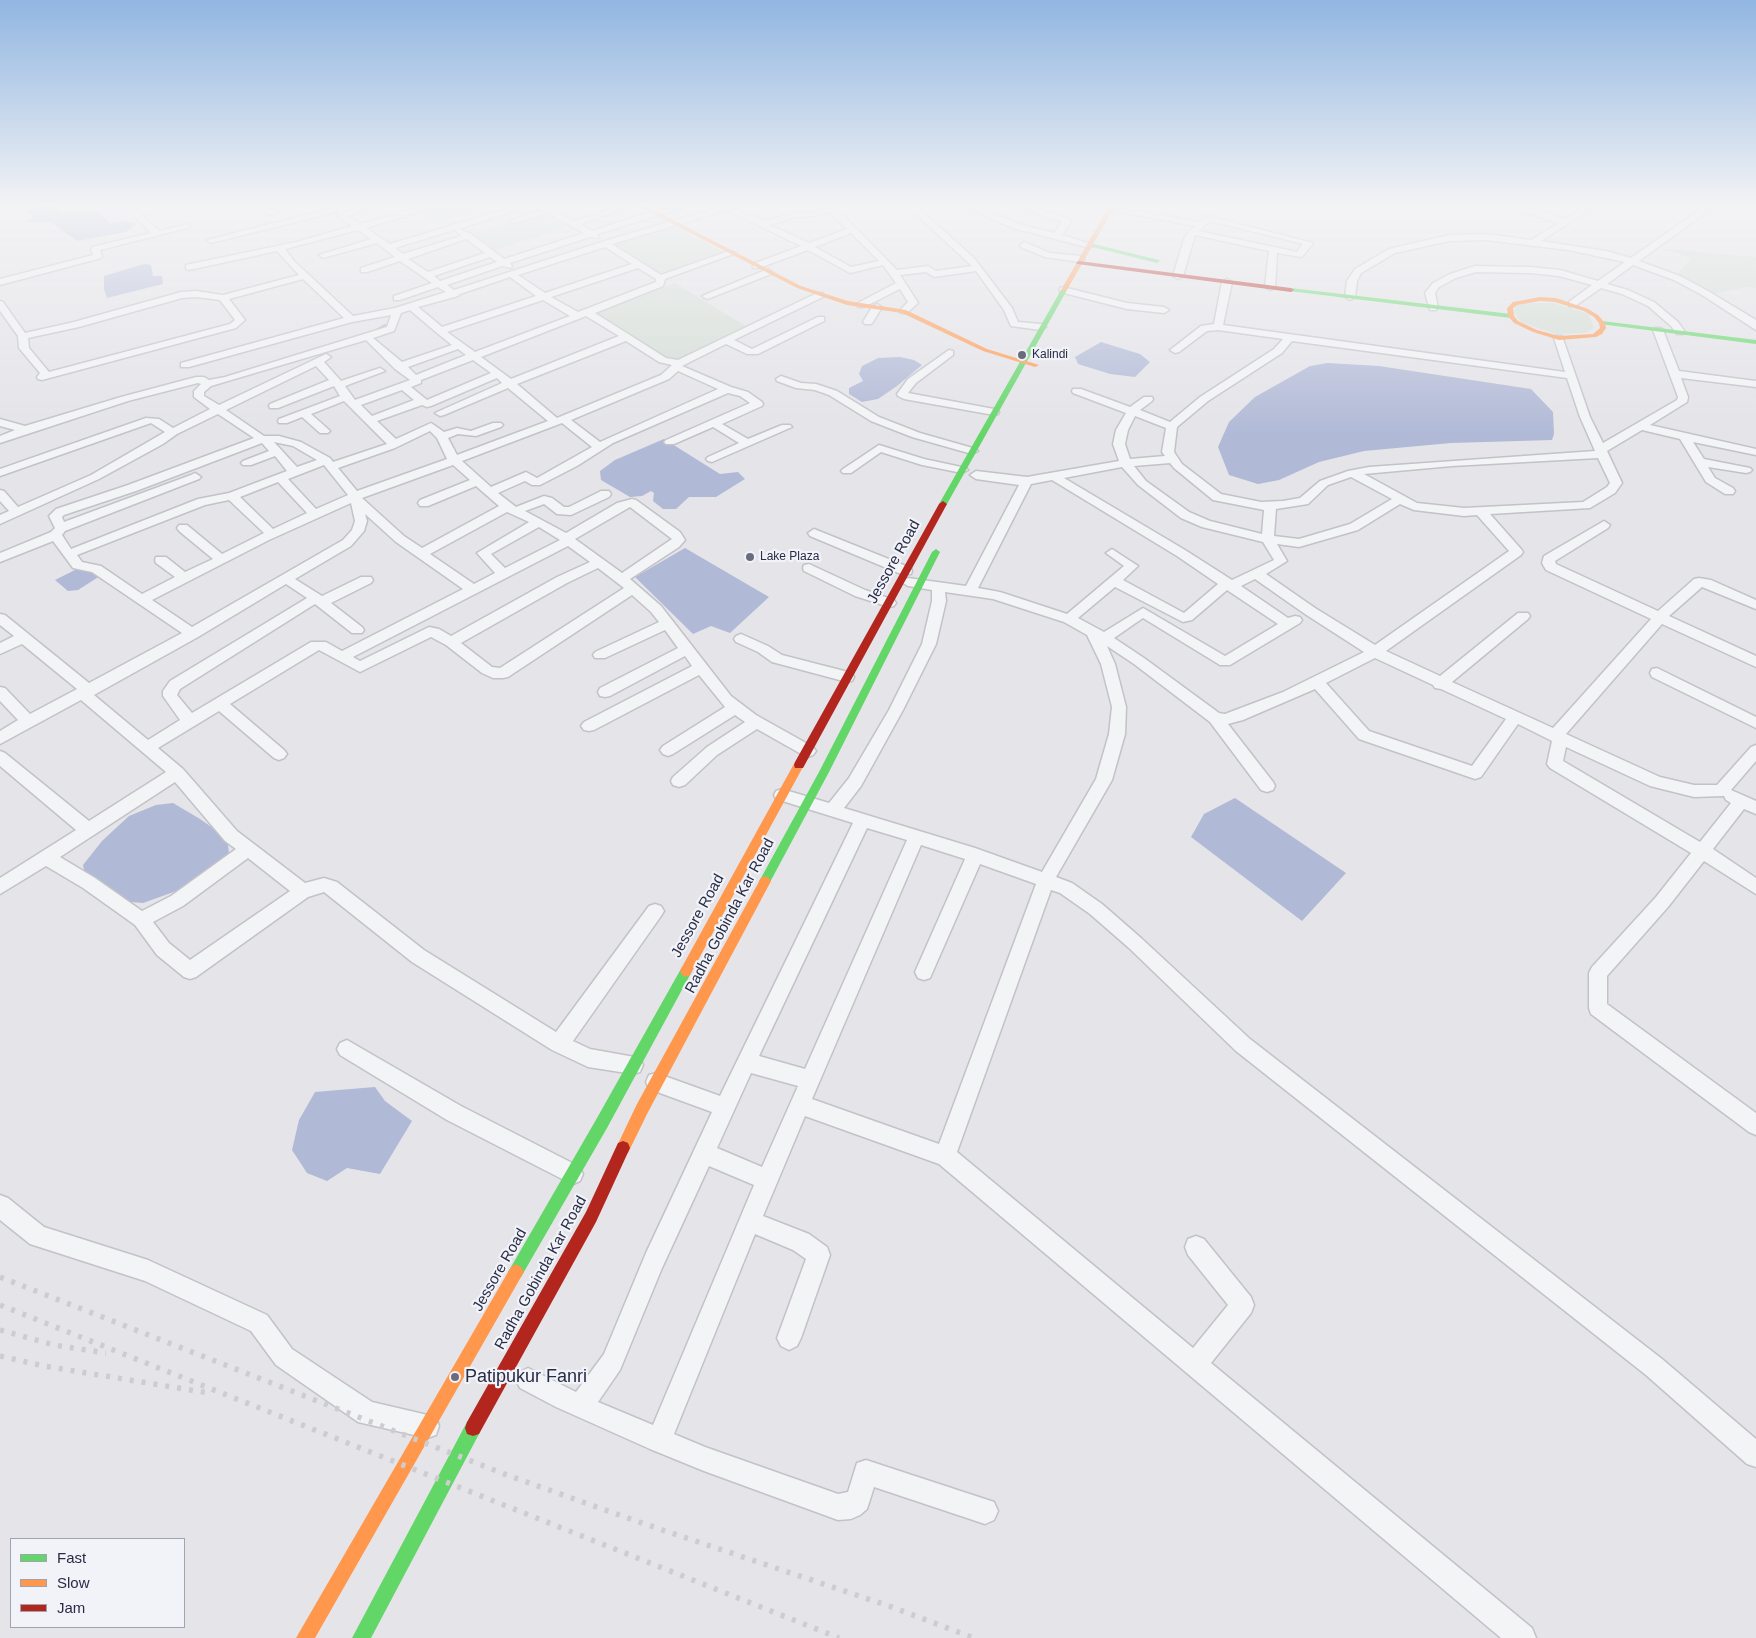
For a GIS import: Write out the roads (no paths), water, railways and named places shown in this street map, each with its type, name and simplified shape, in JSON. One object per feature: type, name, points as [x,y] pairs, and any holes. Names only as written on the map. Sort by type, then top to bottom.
[{"type":"main road","points":[[792,282],[820,295],[861,305],[904,311],[984,350],[1035,365]]},
{"type":"main road","name":"Jessore Road","points":[[305,1638],[573,1174],[630,1100],[633,1065],[1041,327],[1072,282]]},
{"type":"main road","points":[[1246,282],[1270,283]]},
{"type":"main road","points":[[1266,282],[1510,312],[1529,329],[1559,338],[1594,336],[1603,328],[1602,323]]},
{"type":"main road","points":[[1026,381],[1068,291]]},
{"type":"main road","points":[[1510,312],[1515,303],[1532,299],[1556,300],[1586,310],[1602,323],[1756,342]]},
{"type":"main road","name":"Radha Gobinda Kar Road","points":[[361,1638],[505,1368],[592,1217],[630,1100],[656,1082],[808,803],[942,541]]},
{"type":"street","points":[[23,336],[76,325],[181,295],[196,294],[223,298],[282,282]]},
{"type":"street","points":[[313,282],[351,319]]},
{"type":"street","points":[[397,298],[444,282]]},
{"type":"street","points":[[185,365],[351,319],[397,312],[490,282]]},
{"type":"street","points":[[526,282],[543,296],[577,316]]},
{"type":"street","points":[[440,331],[584,282]]},
{"type":"street","points":[[414,379],[656,286],[660,282]]},
{"type":"street","points":[[707,296],[741,282]]},
{"type":"street","points":[[988,282],[1008,310],[1014,324],[1041,327]]},
{"type":"street","points":[[1218,327],[1227,282]]},
{"type":"street","points":[[1350,293],[1352,282]]},
{"type":"street","points":[[1433,304],[1430,293],[1442,282]]},
{"type":"street","points":[[1596,282],[1625,292],[1651,304],[1675,324],[1680,332]]},
{"type":"street","points":[[1685,282],[1747,318],[1756,327]]},
{"type":"street","points":[[439,284],[455,294]]},
{"type":"street","points":[[861,305],[902,284],[913,303],[910,308],[904,311]]},
{"type":"street","points":[[1572,304],[1602,284]]},
{"type":"street","points":[[1068,291],[1127,306],[1164,310]]},
{"type":"street","points":[[728,340],[752,352],[820,295]]},
{"type":"street","points":[[0,304],[23,336],[24,348],[45,373],[42,377],[233,326],[240,320],[223,298]]},
{"type":"street","points":[[412,307],[440,331],[498,374],[508,384],[600,447]]},
{"type":"street","points":[[868,322],[877,307]]},
{"type":"street","points":[[0,520],[95,477],[159,442],[173,432],[317,361],[391,329],[397,312]]},
{"type":"street","points":[[587,312],[663,360],[678,365],[727,389],[744,394],[758,404],[670,442]]},
{"type":"street","points":[[141,600],[272,534],[315,515],[453,459],[516,438],[665,377],[678,365],[728,340],[783,326],[821,320]]},
{"type":"street","points":[[1175,350],[1204,328],[1218,327],[1572,376]]},
{"type":"street","points":[[295,472],[264,439],[199,398],[199,391],[207,384],[354,340],[371,337],[391,329]]},
{"type":"street","points":[[1290,338],[1278,351],[1204,399],[1172,426],[1168,452],[1195,481],[1217,497],[1261,506],[1270,506],[1304,501],[1324,482],[1352,473],[1452,463],[1601,452],[1682,402],[1683,397],[1676,374],[1658,330]]},
{"type":"street","points":[[283,421],[304,413],[417,381],[400,367],[371,337]]},
{"type":"street","points":[[440,413],[626,337]]},
{"type":"street","points":[[1352,473],[1398,500],[1425,509],[1464,512],[1586,505],[1611,490],[1616,483],[1585,417],[1559,338]]},
{"type":"street","points":[[400,367],[460,345]]},
{"type":"street","points":[[949,353],[912,382],[902,394],[904,396],[994,412]]},
{"type":"street","points":[[317,361],[350,400],[371,420],[373,425],[394,444]]},
{"type":"street","points":[[274,406],[336,383],[380,371]]},
{"type":"street","points":[[371,420],[498,374]]},
{"type":"street","points":[[1676,374],[1756,384]]},
{"type":"street","points":[[0,440],[25,430],[125,399],[200,379],[207,384]]},
{"type":"street","points":[[781,379],[800,386],[816,387],[832,393],[875,419],[916,435],[972,451]]},
{"type":"street","points":[[69,554],[202,502],[232,496],[295,472],[355,460],[394,444],[444,419],[440,413],[403,386]]},
{"type":"street","points":[[489,492],[526,476],[536,483],[600,447],[727,389]]},
{"type":"street","points":[[1077,391],[1172,426]]},
{"type":"street","points":[[1148,399],[1132,411],[1122,430],[1119,444],[1125,463],[1142,483],[1185,515],[1206,524],[1268,539],[1299,543],[1354,527],[1398,500]]},
{"type":"street","points":[[304,413],[324,431]]},
{"type":"street","points":[[0,473],[150,420],[173,432]]},
{"type":"street","points":[[0,422],[25,430]]},
{"type":"street","points":[[715,424],[747,444]]},
{"type":"street","points":[[442,436],[457,431],[472,434],[497,425]]},
{"type":"street","points":[[431,426],[442,436],[453,459],[489,492],[511,509],[539,522],[567,540],[627,584],[656,609],[700,668],[726,700],[735,708],[808,751]]},
{"type":"street","points":[[712,459],[786,427]]},
{"type":"street","points":[[1642,427],[1756,452]]},
{"type":"street","points":[[1685,437],[1710,480],[1729,491]]},
{"type":"street","points":[[193,634],[96,569],[78,565],[69,554],[58,531],[55,516],[60,512],[132,488],[264,439],[279,438],[297,444],[329,464],[356,498],[400,539],[472,589]]},
{"type":"street","points":[[847,471],[880,448],[922,462],[962,470]]},
{"type":"street","points":[[247,463],[276,452]]},
{"type":"street","points":[[976,475],[1014,481],[1027,481],[1125,463],[1173,459]]},
{"type":"street","points":[[1700,462],[1746,470]]},
{"type":"street","points":[[0,558],[58,531],[195,477]]},
{"type":"street","points":[[280,477],[315,515]]},
{"type":"street","points":[[1055,477],[1181,553],[1288,624]]},
{"type":"street","points":[[424,503],[477,481]]},
{"type":"street","points":[[970,591],[1027,481]]},
{"type":"street","points":[[0,494],[17,513]]},
{"type":"street","points":[[421,554],[511,509],[544,500],[561,511],[571,511],[605,494]]},
{"type":"street","points":[[232,496],[272,534]]},
{"type":"street","points":[[0,738],[28,721],[193,634],[347,543],[358,531],[361,521],[356,498]]},
{"type":"street","points":[[146,748],[313,646],[321,645],[360,666],[429,632],[451,642],[487,670],[493,673],[503,673],[627,584],[678,540],[676,535],[632,503],[621,506],[567,540],[342,656]]},
{"type":"street","points":[[1115,581],[1183,618],[1187,617],[1228,585],[1257,574],[1281,561],[1268,539],[1270,506]]},
{"type":"street","points":[[1215,718],[1225,719],[1238,716],[1317,682],[1375,652],[1517,552],[1480,511]]},
{"type":"street","points":[[503,574],[484,553],[539,522]]},
{"type":"street","points":[[1604,525],[1549,559],[1548,563],[1551,567],[1756,662]]},
{"type":"street","points":[[183,528],[221,559]]},
{"type":"street","points":[[814,533],[919,584],[995,595],[1069,619],[1098,635],[1215,718],[1267,786]]},
{"type":"street","points":[[1069,619],[1132,566],[1112,553]]},
{"type":"street","points":[[161,560],[184,578]]},
{"type":"street","points":[[451,642],[553,585],[598,563]]},
{"type":"street","points":[[809,568],[860,593],[888,603]]},
{"type":"street","points":[[1257,574],[1310,611],[1375,652],[1440,684],[1516,716],[1656,782],[1694,791],[1721,790],[1749,804],[1702,851],[1662,902],[1598,973],[1598,1008],[1756,1125]]},
{"type":"street","points":[[287,578],[358,630]]},
{"type":"street","points":[[190,722],[170,696],[170,691],[175,685],[319,600],[366,580]]},
{"type":"street","points":[[1756,605],[1706,583],[1699,582],[1660,618],[1558,737],[1555,764],[1702,851],[1756,887]]},
{"type":"street","points":[[832,811],[855,782],[896,710],[928,644],[939,601],[938,586]]},
{"type":"street","points":[[1098,635],[1143,612],[1225,662],[1310,611]]},
{"type":"street","points":[[1440,684],[1523,616]]},
{"type":"street","points":[[0,618],[86,692],[146,748],[177,773],[231,836],[303,891]]},
{"type":"street","points":[[600,655],[667,624]]},
{"type":"street","points":[[945,1156],[1046,880],[1104,780],[1117,734],[1119,707],[1098,635]]},
{"type":"street","points":[[0,649],[24,637]]},
{"type":"street","points":[[741,639],[763,649],[777,659],[847,677]]},
{"type":"street","points":[[605,692],[686,650]]},
{"type":"street","points":[[589,726],[700,668]]},
{"type":"street","points":[[1657,673],[1756,723]]},
{"type":"street","points":[[1317,682],[1364,735],[1476,773],[1516,716]]},
{"type":"street","points":[[0,692],[28,721]]},
{"type":"street","points":[[220,703],[279,754]]},
{"type":"street","points":[[668,750],[735,708]]},
{"type":"street","points":[[679,781],[712,751],[757,722]]},
{"type":"street","points":[[1721,790],[1756,750]]},
{"type":"street","points":[[0,757],[88,830]]},
{"type":"street","points":[[0,887],[177,773]]},
{"type":"street","points":[[782,795],[975,855],[1066,888],[1096,909],[1243,1045],[1654,1367],[1756,1455]]},
{"type":"street","points":[[581,1406],[612,1362],[654,1261],[746,1062],[862,821]]},
{"type":"street","points":[[659,1440],[766,1180],[916,838]]},
{"type":"street","points":[[141,920],[177,901],[248,849]]},
{"type":"street","points":[[924,972],[975,855]]},
{"type":"street","points":[[46,857],[89,883],[141,920],[163,949],[190,971],[303,891],[324,885],[331,887],[418,956],[559,1044],[588,1058],[633,1065]]},
{"type":"street","points":[[559,1044],[655,911]]},
{"type":"street","points":[[347,1049],[454,1113],[573,1174]]},
{"type":"street","points":[[746,1062],[810,1080]]},
{"type":"street","points":[[656,1082],[726,1107]]},
{"type":"street","points":[[800,1105],[945,1156],[1522,1638]]},
{"type":"street","points":[[704,1153],[766,1180]]},
{"type":"street","points":[[0,1206],[38,1236],[148,1270],[259,1323],[284,1357],[367,1413],[427,1426]]},
{"type":"street","points":[[749,1221],[801,1242],[819,1255],[789,1338]]},
{"type":"street","points":[[1194,1364],[1243,1305],[1196,1247]]},
{"type":"street","points":[[528,1380],[581,1406],[704,1459],[838,1507],[851,1506],[858,1500],[866,1472],[985,1511]]},
{"type":"water","points":[[104,282],[163,282],[163,284],[107,298]]},
{"type":"water","points":[[1101,342],[1140,354],[1150,362],[1135,377],[1110,374],[1078,364],[1075,357]]},
{"type":"water","points":[[900,357],[914,360],[922,365],[878,399],[862,402],[849,394],[849,388],[863,381],[859,374],[862,366],[878,358]]},
{"type":"water","points":[[1328,363],[1379,366],[1531,389],[1553,412],[1554,434],[1552,440],[1451,443],[1364,451],[1319,462],[1279,480],[1258,484],[1229,475],[1218,447],[1229,422],[1255,397],[1310,366]]},
{"type":"water","points":[[664,439],[720,474],[738,472],[745,479],[716,497],[689,497],[676,509],[663,509],[653,501],[654,493],[651,491],[642,496],[630,497],[601,480],[600,471],[615,460]]},
{"type":"water","points":[[685,548],[769,597],[730,633],[711,626],[693,634],[635,577]]},
{"type":"water","points":[[83,566],[100,576],[78,590],[68,591],[55,580]]},
{"type":"water","points":[[1235,798],[1346,873],[1302,921],[1191,837],[1204,814]]},
{"type":"water","points":[[173,803],[227,838],[229,853],[205,878],[182,889],[143,903],[120,901],[85,875],[83,865],[102,841],[129,816],[156,805]]},
{"type":"water","points":[[375,1087],[385,1101],[412,1121],[380,1174],[347,1168],[327,1181],[307,1173],[292,1150],[299,1120],[315,1092]]},
{"type":"waterway","points":[[373,332],[385,325]]},
{"type":"railway","points":[[0,1277],[507,1475],[636,1521],[889,1606],[974,1638]]},
{"type":"railway","points":[[0,1305],[839,1638]]},
{"type":"railway","points":[[0,1330],[54,1345],[106,1353]]},
{"type":"railway","points":[[0,1356],[44,1366],[209,1393]]},
{"type":"place","name":"Kalindi","points":[[1022,355]]},
{"type":"place","name":"Lake Plaza","points":[[750,557]]},
{"type":"place","name":"Patipukur Fanri","points":[[455,1377]]}]
